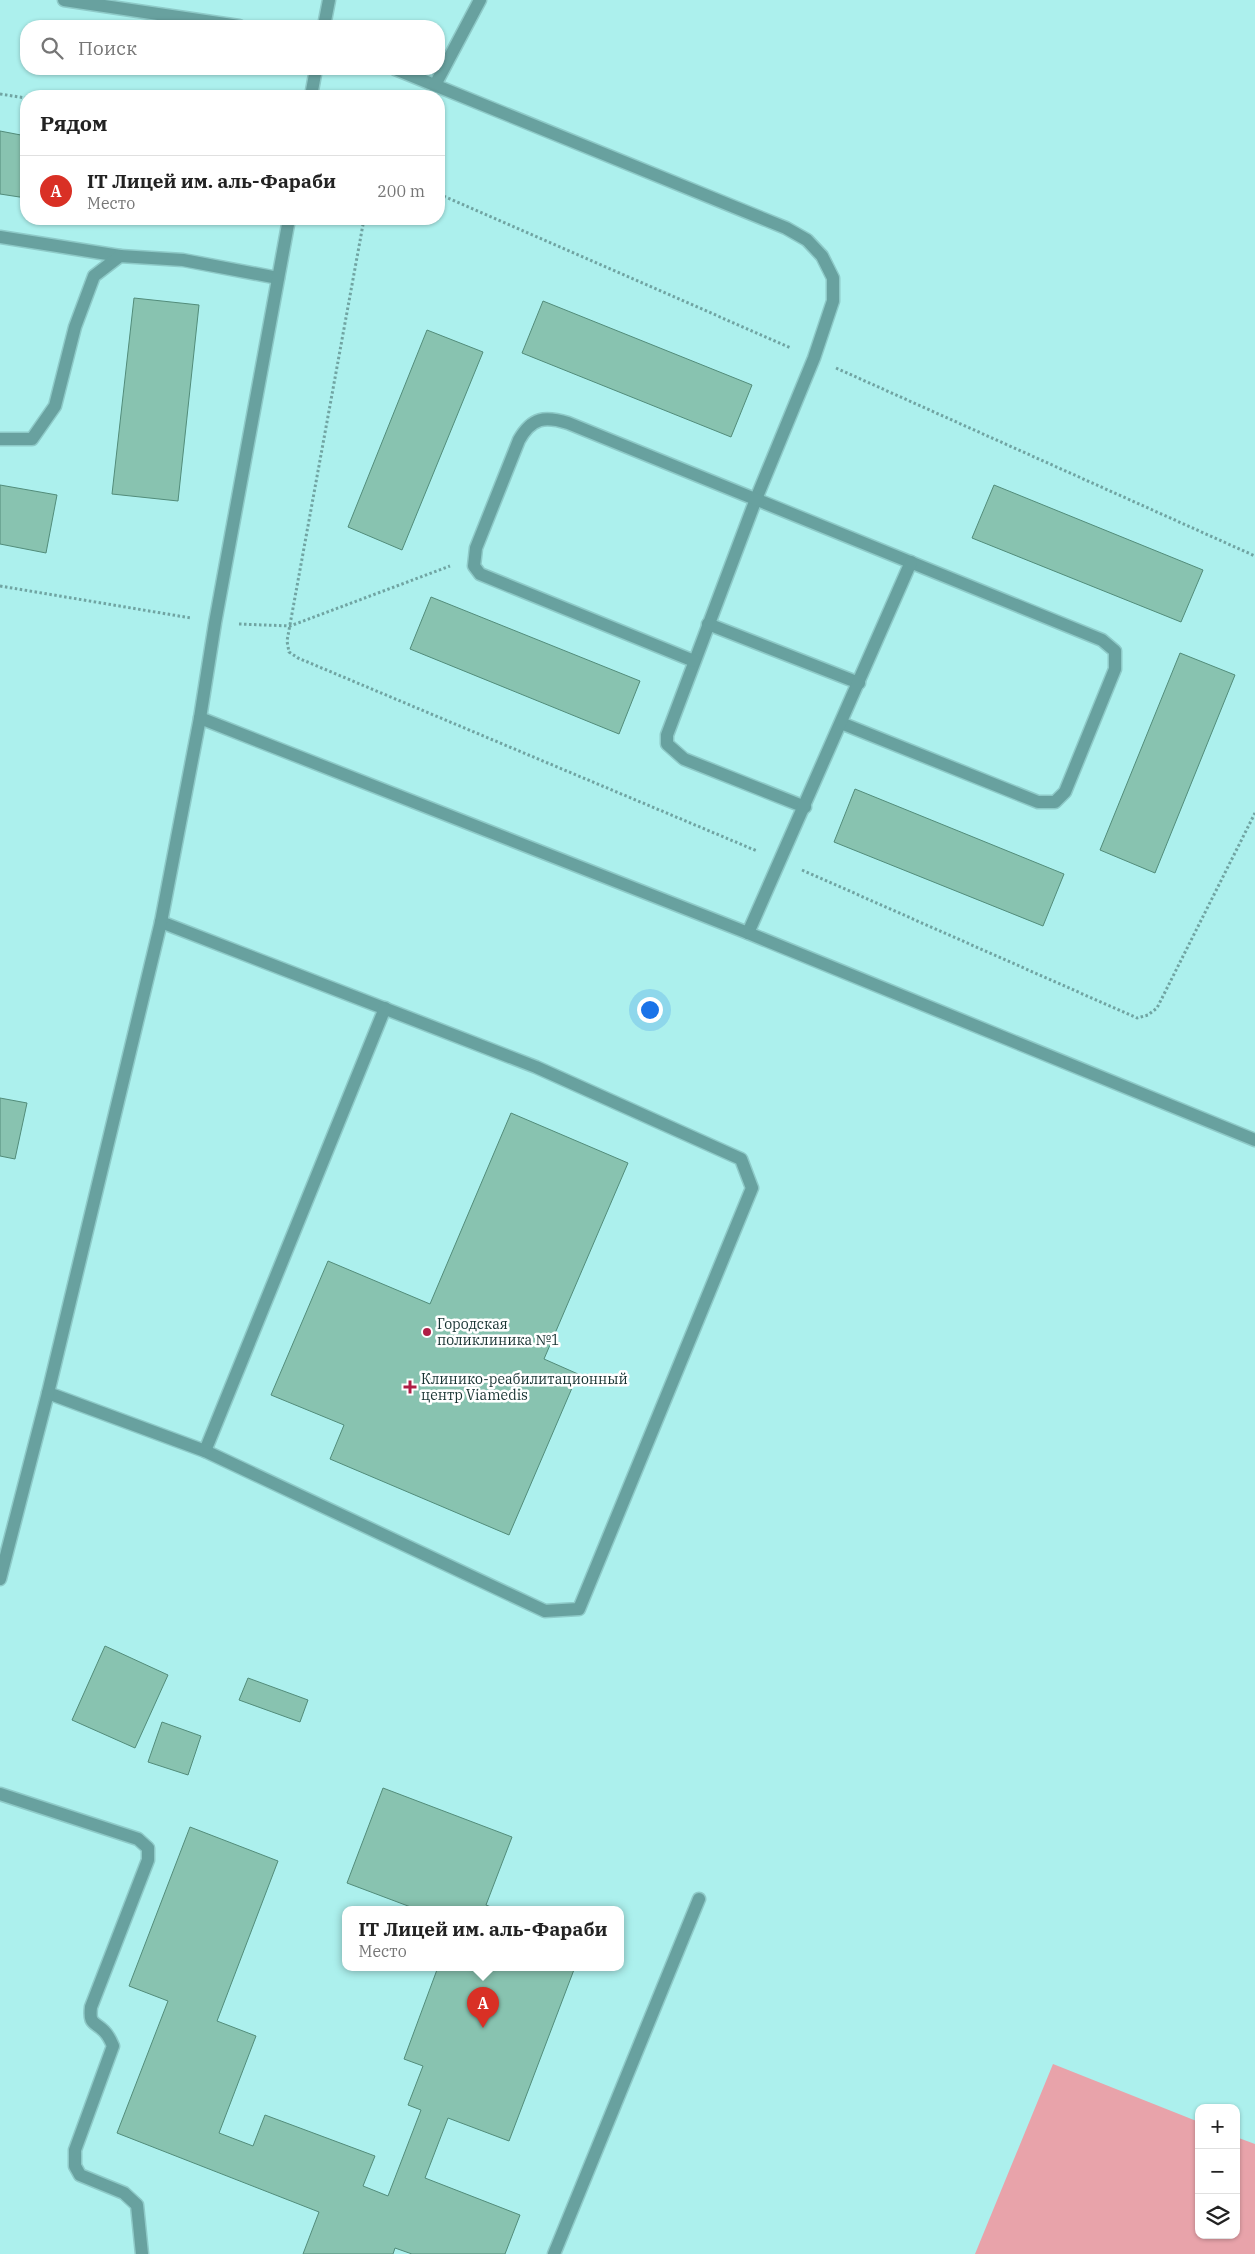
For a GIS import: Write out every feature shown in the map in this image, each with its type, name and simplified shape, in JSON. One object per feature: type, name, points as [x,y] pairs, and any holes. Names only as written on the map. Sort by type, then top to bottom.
[{"type":"street","points":[[64,0],[199,20]]},
{"type":"street","points":[[325,20],[329,0]]},
{"type":"street","points":[[445,66],[480,0]]},
{"type":"street","points":[[312,90],[315,75]]},
{"type":"street","points":[[410,75],[786,228],[807,240],[822,256],[833,278],[833,301],[814,358],[756,499],[669,724],[667,744],[684,759],[805,807]]},
{"type":"street","points":[[435,85],[440,75]]},
{"type":"street","points":[[0,1579],[48,1393],[161,922],[200,718],[215,623],[288,225]]},
{"type":"street","points":[[0,237],[120,256],[183,260],[278,278]]},
{"type":"street","points":[[0,439],[32,439],[55,406],[75,327],[94,276],[120,256]]},
{"type":"street","points":[[694,661],[488,578],[480,574],[474,566],[476,548],[519,440],[526,428],[538,420],[554,419],[568,424],[1102,640],[1115,651],[1115,669],[1065,792],[1055,802],[1038,802],[841,722]]},
{"type":"street","points":[[748,933],[805,807],[911,562]]},
{"type":"street","points":[[708,624],[858,683]]},
{"type":"street","points":[[200,718],[748,933],[1255,1140]]},
{"type":"street","points":[[48,1393],[205,1451],[545,1611],[579,1609],[752,1188],[741,1160],[536,1067],[161,922]]},
{"type":"street","points":[[205,1451],[385,1008]]},
{"type":"street","points":[[0,1794],[138,1839],[148,1848],[148,1860],[92,2007],[90,2016],[94,2025],[104,2030],[113,2046],[75,2150],[74,2158],[80,2175],[124,2193],[137,2205],[142,2254]]},
{"type":"street","points":[[554,2254],[699,1899]]},
{"type":"path","points":[[0,94],[20,97]]},
{"type":"path","points":[[445,197],[814,358],[1255,556]]},
{"type":"path","points":[[0,586],[215,623],[290,626],[474,558]]},
{"type":"shaded area","points":[[1053,2064],[1195,2120],[1195,2239],[1240,2239],[1240,2138],[1255,2144],[1255,2254],[975,2254]]},
{"type":"building","points":[[0,131],[20,135],[20,197],[0,194]]},
{"type":"building","points":[[134,298],[199,305],[178,501],[112,494]]},
{"type":"building","points":[[543,301],[752,385],[731,437],[522,353]]},
{"type":"building","points":[[427,330],[483,352],[402,550],[348,527]]},
{"type":"building","points":[[0,485],[57,495],[46,553],[0,544]]},
{"type":"building","points":[[994,485],[1203,570],[1181,622],[972,538]]},
{"type":"building","points":[[431,597],[640,681],[619,734],[410,649]]},
{"type":"building","points":[[1180,653],[1235,675],[1155,873],[1100,850]]},
{"type":"building","points":[[855,789],[1064,874],[1043,926],[834,842]]},
{"type":"building","points":[[0,1098],[27,1103],[15,1159],[0,1156]]},
{"type":"building","name":"Городская поликлиника №1","points":[[511,1113],[628,1163],[544,1359],[578,1374],[509,1535],[330,1459],[344,1425],[271,1395],[328,1261],[430,1304]]},
{"type":"building","points":[[105,1646],[168,1675],[135,1748],[72,1720]]},
{"type":"building","points":[[248,1678],[308,1700],[300,1722],[239,1700]]},
{"type":"building","points":[[162,1722],[201,1736],[188,1775],[148,1762]]},
{"type":"building","points":[[383,1788],[512,1837],[486,1905],[488,1906],[408,1906],[347,1883]]},
{"type":"building","points":[[190,1827],[278,1861],[217,2021],[256,2036],[219,2133],[253,2146],[265,2115],[375,2156],[363,2186],[388,2196],[421,2110],[408,2105],[423,2066],[404,2059],[437,1971],[573,1971],[509,2141],[448,2118],[425,2178],[520,2215],[505,2254],[412,2254],[395,2248],[393,2254],[303,2254],[319,2212],[117,2133],[168,2001],[129,1986]]},
{"type":"place","name":"Городская поликлиника №1","points":[[427,1332]]},
{"type":"place","name":"Клинико-реабилитационный центр Viamedis","points":[[410,1387]]},
{"type":"place","name":"IT Лицей им. аль-Фараби","points":[[483,2028]]}]
